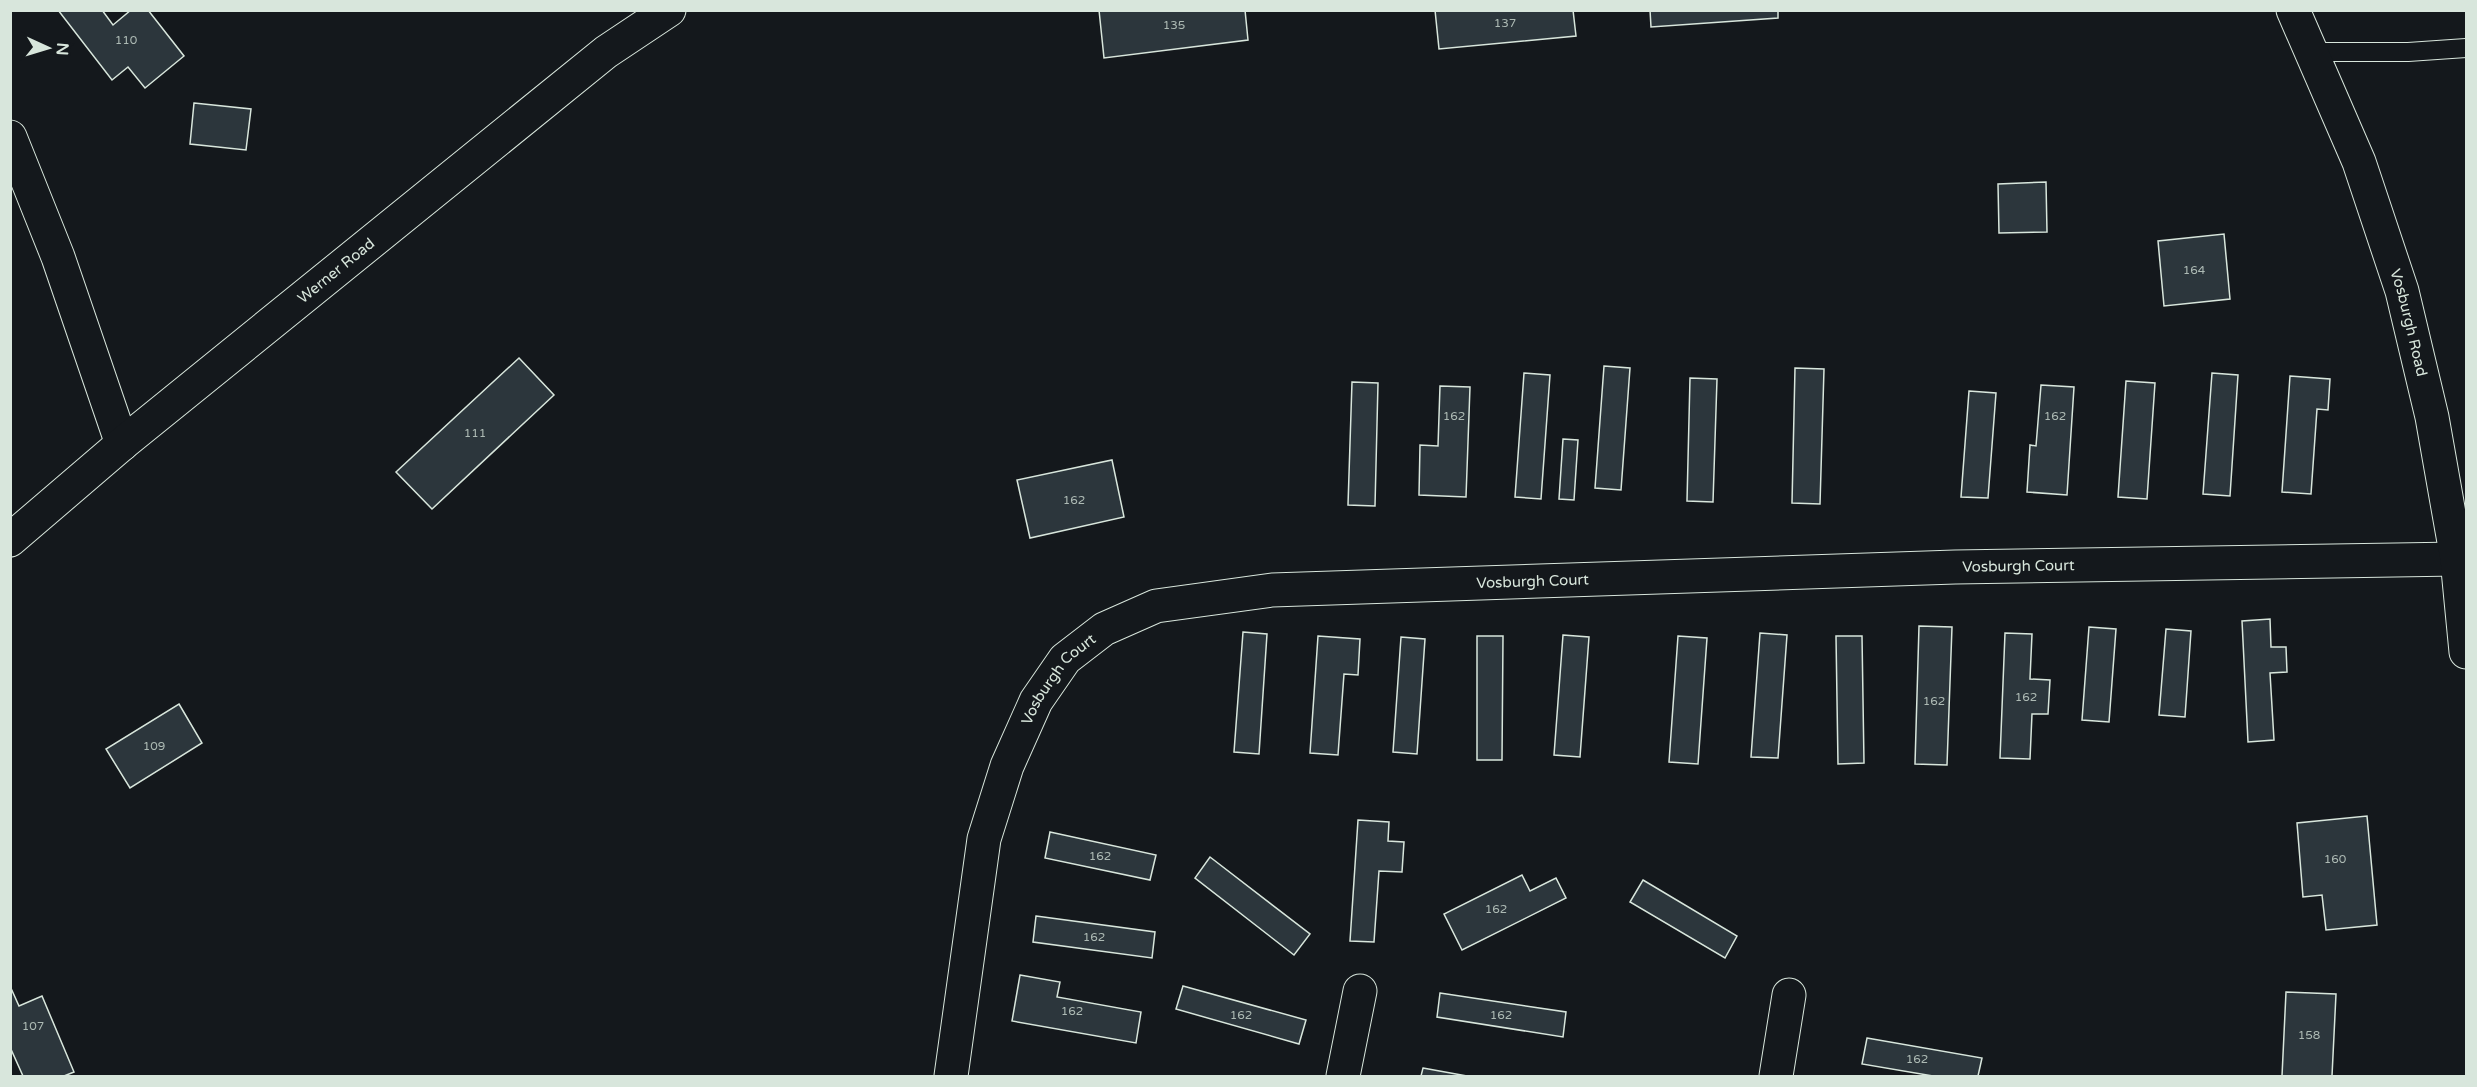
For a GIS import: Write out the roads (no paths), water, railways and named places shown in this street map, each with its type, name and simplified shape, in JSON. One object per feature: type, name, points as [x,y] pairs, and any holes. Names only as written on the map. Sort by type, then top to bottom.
[{"type":"street","name":"Werner Road","points":[[10,540],[122,444],[606,52],[669,10]]},
{"type":"street","name":"Vosburgh Road","points":[[2293,10],[2359,162],[2402,291],[2432,417],[2457,559],[2466,652]]},
{"type":"street","points":[[10,137],[58,257],[122,444]]},
{"type":"street","name":"Vosburgh Court","points":[[951,1077],[984,839],[1007,766],[1036,701],[1065,659],[1104,629],[1156,606],[1272,590],[1943,568],[2457,559]]},
{"type":"street","points":[[1343,1077],[1360,991]]},
{"type":"street","points":[[1776,1077],[1789,995]]},
{"type":"lane","points":[[2311,52],[2408,52],[2466,48]]}]
